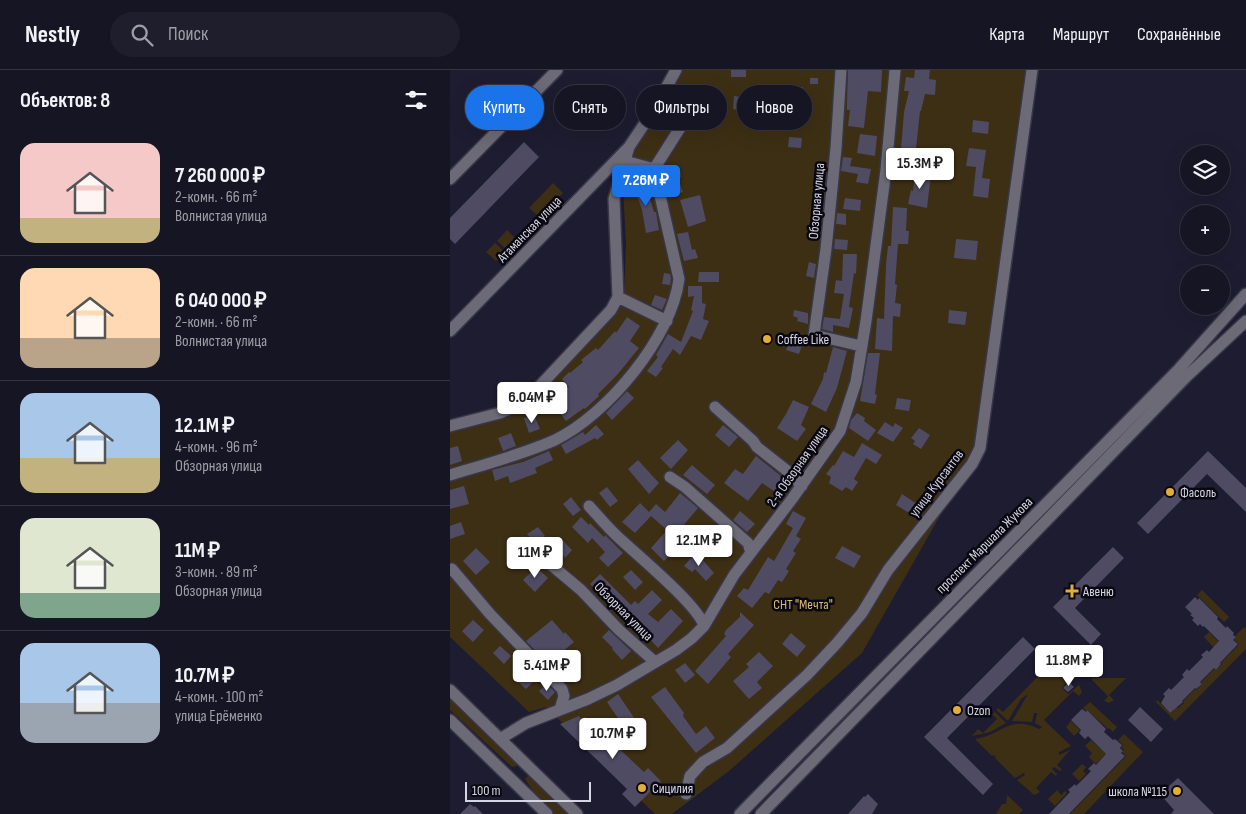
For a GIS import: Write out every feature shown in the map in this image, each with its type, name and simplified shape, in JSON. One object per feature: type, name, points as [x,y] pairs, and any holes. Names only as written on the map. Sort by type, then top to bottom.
[{"type":"street","points":[[450,179],[557,70]]},
{"type":"street","points":[[450,426],[500,413],[516,406],[536,390],[611,310],[618,297],[614,200],[629,147],[655,108],[676,70]]},
{"type":"street","name":"Обзорная улица","points":[[841,70],[836,148],[826,249],[814,335],[861,346]]},
{"type":"street","name":"2-я Обзорная улица","points":[[500,739],[526,723],[588,699],[617,685],[692,638],[704,626],[734,575],[802,486],[840,431],[856,382],[886,170],[895,70]]},
{"type":"street","name":"улица Курсантов","points":[[686,794],[690,776],[703,762],[727,748],[807,675],[837,643],[862,613],[888,570],[972,464],[980,448],[1032,70]]},
{"type":"street","points":[[450,475],[554,440],[576,428],[628,378],[649,351],[667,321],[677,294],[679,279],[654,170],[679,130]]},
{"type":"street","name":"Атаманская улица","points":[[450,331],[629,147]]},
{"type":"street","points":[[625,161],[654,170]]},
{"type":"street","name":"проспект Маршала Жукова","points":[[740,814],[1179,370],[1246,294]]},
{"type":"street","points":[[618,297],[667,321]]},
{"type":"street","name":"проспект Маршала Жукова","points":[[761,814],[1186,377],[1246,321]]},
{"type":"street","points":[[1228,338],[1236,337],[1246,328]]},
{"type":"street","points":[[715,407],[753,441],[757,448],[790,473],[802,486]]},
{"type":"street","points":[[670,477],[748,543],[751,553]]},
{"type":"street","points":[[590,506],[616,535],[688,604],[702,619],[704,626]]},
{"type":"street","name":"Обзорная улица","points":[[525,543],[581,590],[619,630],[655,662]]},
{"type":"street","points":[[452,569],[490,614],[521,644],[562,689],[564,696],[560,709]]},
{"type":"street","points":[[450,690],[577,814]]},
{"type":"street","points":[[450,720],[547,814]]},
{"type":"street","points":[[511,778],[520,775],[525,763]]},
{"type":"green space","name":"СНТ \"Мечта\"","points":[[679,70],[1032,70],[987,433],[862,653],[729,771],[672,814],[655,814],[546,707],[529,712],[450,637],[450,431],[538,395],[564,369],[624,297],[626,243],[623,188],[634,163],[627,154],[642,130],[727,130],[727,85],[670,85]]},
{"type":"green space","points":[[553,183],[563,193],[540,218],[529,208]]},
{"type":"green space","points":[[507,230],[517,240],[507,250],[497,241]]},
{"type":"green space","points":[[495,243],[505,252],[496,261],[486,252]]},
{"type":"green space","points":[[1202,590],[1229,617],[1224,622],[1197,595]]},
{"type":"green space","points":[[1244,627],[1246,629],[1246,649],[1175,721],[1156,702],[1157,700],[1170,713],[1184,703],[1183,701],[1202,684],[1201,682],[1214,669],[1216,670],[1222,664],[1239,644],[1234,640],[1235,636]]},
{"type":"green space","points":[[1209,632],[1220,643],[1214,648],[1204,637]]},
{"type":"green space","points":[[1047,657],[1052,659],[1048,665],[1060,677],[1066,672],[1069,676],[1068,681],[1062,688],[1068,694],[1079,685],[1082,692],[1079,696],[1073,691],[1044,720],[1071,746],[1059,752],[1059,755],[1070,750],[1057,765],[1062,770],[1060,771],[1054,767],[1052,769],[1057,774],[1056,776],[1051,772],[1036,788],[1040,792],[1034,795],[1017,780],[1025,775],[1024,773],[1015,778],[994,755],[992,756],[975,739],[1013,725],[1029,725],[1039,729],[1042,727],[1035,723],[1037,713],[1034,713],[1032,722],[1012,721],[1028,694],[1021,699],[1008,721],[996,710],[998,708],[1003,712],[1047,667],[1043,662]]},
{"type":"green space","points":[[1126,678],[1109,695],[1114,700],[1109,703],[1104,701],[1108,696],[1091,679]]},
{"type":"green space","points":[[450,697],[517,762],[517,766],[512,767],[450,710]]},
{"type":"green space","points":[[1090,702],[1117,727],[1113,732],[1083,708]]},
{"type":"green space","points":[[995,712],[1006,723],[990,732],[972,736],[978,729],[983,733],[997,719],[992,714]]},
{"type":"green space","points":[[1071,721],[1080,730],[1074,736],[1066,727]]},
{"type":"green space","points":[[1124,734],[1143,752],[1084,814],[1070,814],[1126,756],[1122,752],[1124,750],[1121,747],[1123,745],[1118,740]]},
{"type":"green space","points":[[1091,740],[1106,754],[1096,764],[1089,757],[1092,753],[1085,746]]},
{"type":"green space","points":[[1082,764],[1086,767],[1083,771],[1086,774],[1079,781],[1072,774]]},
{"type":"green space","points":[[530,774],[570,814],[554,814],[537,797],[525,779]]},
{"type":"green space","points":[[1057,790],[1061,795],[1065,791],[1067,793],[1055,806],[1048,799]]},
{"type":"green space","points":[[1007,795],[1023,810],[1019,814],[996,814],[1002,804],[1006,804]]},
{"type":"building","points":[[731,70],[746,70],[746,77],[731,77]]},
{"type":"building","points":[[848,70],[882,70],[881,92],[868,91],[864,128],[848,126],[850,110],[847,110]]},
{"type":"building","points":[[915,70],[930,70],[929,79],[936,80],[935,95],[925,94],[920,111],[916,149],[901,148],[904,112],[909,91],[904,91],[906,77],[914,78]]},
{"type":"building","points":[[810,78],[818,78],[818,84],[810,84]]},
{"type":"building","points":[[734,96],[737,96],[737,110],[733,109]]},
{"type":"building","points":[[973,120],[989,122],[988,134],[972,132]]},
{"type":"building","points":[[860,134],[877,136],[875,156],[857,153]]},
{"type":"building","points":[[789,137],[802,138],[801,148],[788,147]]},
{"type":"building","points":[[524,142],[539,157],[455,244],[450,239],[450,218]]},
{"type":"building","points":[[969,148],[986,150],[982,178],[990,179],[988,198],[973,196],[976,167],[966,166]]},
{"type":"building","points":[[843,157],[852,158],[850,166],[871,169],[868,184],[856,182],[858,174],[841,171]]},
{"type":"building","points":[[680,169],[681,177],[678,178],[683,192],[673,196],[670,186],[672,185],[670,171]]},
{"type":"building","points":[[915,173],[931,174],[927,208],[908,204],[911,190],[913,191]]},
{"type":"building","points":[[644,179],[654,212],[656,212],[659,230],[646,233],[642,210],[633,183]]},
{"type":"building","points":[[700,195],[706,221],[688,227],[680,200]]},
{"type":"building","points":[[845,198],[861,200],[860,211],[843,209]]},
{"type":"building","points":[[893,207],[907,208],[906,231],[909,231],[908,244],[898,244],[895,303],[901,304],[900,317],[893,316],[892,351],[875,349],[877,318],[884,319],[886,264],[888,246],[891,246]]},
{"type":"building","points":[[837,213],[846,214],[846,225],[836,224]]},
{"type":"building","points":[[688,232],[692,250],[695,249],[698,258],[684,261],[677,234]]},
{"type":"building","points":[[835,239],[848,240],[847,250],[834,249]]},
{"type":"building","points":[[956,239],[978,241],[976,260],[954,258]]},
{"type":"building","points":[[843,254],[857,254],[856,274],[854,273],[849,307],[853,308],[849,328],[833,325],[833,332],[822,329],[824,317],[840,319],[844,294],[834,293],[836,280],[842,281]]},
{"type":"building","points":[[809,262],[816,264],[814,278],[806,276]]},
{"type":"building","points":[[699,272],[719,272],[719,282],[698,282]]},
{"type":"building","points":[[664,273],[670,274],[670,285],[662,284]]},
{"type":"building","points":[[688,286],[702,286],[702,303],[706,304],[703,319],[709,321],[701,340],[691,336],[680,355],[673,349],[656,377],[647,371],[658,357],[656,355],[668,334],[681,342],[693,311],[691,310],[694,296],[688,297]]},
{"type":"building","points":[[655,295],[667,299],[662,310],[651,305]]},
{"type":"building","points":[[794,310],[808,313],[808,324],[797,321],[798,318],[793,316]]},
{"type":"building","points":[[949,310],[967,312],[965,325],[948,323]]},
{"type":"building","points":[[627,317],[640,326],[630,341],[639,348],[617,375],[585,409],[566,421],[556,408],[550,410],[545,399],[569,387],[562,379],[583,362],[581,360],[596,348],[598,350],[615,331],[616,333]]},
{"type":"building","points":[[792,335],[804,339],[799,354],[786,350]]},
{"type":"building","points":[[833,347],[847,351],[837,388],[826,412],[811,404],[823,379],[824,372],[826,373]]},
{"type":"building","points":[[868,353],[880,353],[875,404],[860,401]]},
{"type":"building","points":[[627,391],[634,398],[612,420],[606,413]]},
{"type":"building","points":[[897,398],[911,400],[909,411],[895,409]]},
{"type":"building","points":[[793,400],[809,407],[801,425],[806,429],[797,441],[777,428]]},
{"type":"building","points":[[857,413],[865,418],[864,421],[876,430],[868,441],[849,428],[851,420]]},
{"type":"building","points":[[534,415],[540,429],[529,433],[524,418]]},
{"type":"building","points":[[885,422],[893,427],[895,423],[903,428],[893,442],[877,433]]},
{"type":"building","points":[[596,425],[604,434],[597,440],[595,438],[566,454],[561,445],[583,432],[585,435]]},
{"type":"building","points":[[723,425],[738,437],[729,447],[715,435]]},
{"type":"building","points":[[919,428],[930,435],[921,449],[913,444],[915,441],[911,438]]},
{"type":"building","points":[[511,433],[516,446],[503,451],[498,438]]},
{"type":"building","points":[[678,440],[688,450],[671,469],[660,458]]},
{"type":"building","points":[[862,443],[882,455],[876,464],[866,458],[854,479],[858,482],[852,491],[846,487],[842,491],[829,483],[831,477],[826,474],[834,466],[843,451],[854,457]]},
{"type":"building","points":[[458,446],[462,461],[450,465],[450,448]]},
{"type":"building","points":[[549,451],[553,460],[535,468],[537,473],[510,483],[508,476],[495,481],[492,470],[523,462]]},
{"type":"building","points":[[1208,451],[1246,488],[1246,512],[1207,474],[1148,534],[1137,523]]},
{"type":"building","points":[[756,456],[787,481],[778,494],[762,483],[748,501],[724,483],[735,469],[743,474]]},
{"type":"building","points":[[638,460],[659,483],[649,494],[628,469]]},
{"type":"building","points":[[692,465],[715,485],[707,494],[683,475]]},
{"type":"building","points":[[464,486],[469,504],[450,509],[450,490]]},
{"type":"building","points":[[607,487],[618,501],[610,507],[599,493]]},
{"type":"building","points":[[680,493],[698,508],[682,527],[696,540],[701,534],[711,544],[701,555],[686,540],[664,561],[651,548],[667,530],[651,516],[635,533],[622,522],[640,503],[649,512],[656,504],[665,512]]},
{"type":"building","points":[[902,494],[917,504],[911,514],[896,505]]},
{"type":"building","points":[[571,497],[581,510],[573,516],[563,504]]},
{"type":"building","points":[[740,511],[755,524],[747,532],[733,520]]},
{"type":"building","points":[[793,511],[806,518],[796,536],[801,539],[793,551],[796,553],[786,569],[789,571],[782,582],[778,580],[769,594],[765,592],[752,608],[737,596],[744,588],[748,590],[768,557],[774,561],[793,528],[786,524]]},
{"type":"building","points":[[581,517],[604,537],[605,535],[623,553],[608,567],[599,558],[605,552],[592,538],[588,543],[572,527]]},
{"type":"building","points":[[461,522],[465,534],[450,539],[450,526]]},
{"type":"building","points":[[538,527],[545,536],[536,543],[527,534]]},
{"type":"building","points":[[560,538],[572,550],[565,558],[563,555],[558,561],[547,551]]},
{"type":"building","points":[[842,546],[861,556],[854,568],[835,558]]},
{"type":"building","points":[[1113,547],[1124,558],[1075,608],[1101,634],[1091,645],[1053,607]]},
{"type":"building","points":[[476,548],[490,562],[476,575],[463,561]]},
{"type":"building","points":[[696,552],[714,573],[706,581],[695,569],[692,572],[684,566]]},
{"type":"building","points":[[536,567],[548,578],[535,592],[523,580]]},
{"type":"building","points":[[631,570],[643,582],[635,590],[623,577]]},
{"type":"building","points":[[600,574],[631,605],[635,601],[638,604],[652,590],[662,600],[648,614],[658,622],[671,609],[683,621],[658,648],[639,627],[642,625],[620,604],[616,609],[590,584]]},
{"type":"building","points":[[1195,597],[1198,600],[1199,598],[1226,628],[1227,626],[1234,633],[1233,635],[1236,637],[1233,640],[1238,644],[1216,670],[1214,668],[1200,682],[1202,684],[1195,688],[1170,713],[1161,703],[1165,696],[1163,694],[1169,688],[1171,690],[1184,677],[1182,675],[1187,669],[1189,671],[1203,657],[1201,655],[1207,650],[1209,652],[1219,641],[1204,626],[1200,624],[1198,626],[1192,620],[1194,618],[1190,615],[1192,614],[1185,607]]},
{"type":"building","points":[[740,612],[754,625],[728,654],[731,657],[708,684],[695,671],[726,636],[724,634],[726,630],[740,617]]},
{"type":"building","points":[[473,620],[484,630],[473,642],[462,631]]},
{"type":"building","points":[[552,620],[574,642],[548,664],[526,641]]},
{"type":"building","points":[[609,630],[631,651],[622,660],[602,637]]},
{"type":"building","points":[[791,633],[806,646],[797,657],[782,644]]},
{"type":"building","points":[[1023,637],[1035,649],[947,738],[993,784],[983,795],[924,737]]},
{"type":"building","points":[[500,646],[511,656],[504,664],[493,653]]},
{"type":"building","points":[[759,652],[773,666],[757,682],[762,688],[749,699],[733,681],[749,667],[746,664]]},
{"type":"building","points":[[685,663],[695,675],[685,683],[675,670]]},
{"type":"building","points":[[524,671],[534,681],[526,689],[516,680]]},
{"type":"building","points":[[1069,682],[1074,687],[1068,692],[1063,688]]},
{"type":"building","points":[[547,684],[555,692],[548,700],[539,691]]},
{"type":"building","points":[[665,687],[684,713],[683,716],[696,734],[706,726],[715,738],[696,753],[651,697]]},
{"type":"building","points":[[618,694],[639,725],[628,733],[607,702]]},
{"type":"building","points":[[1140,707],[1163,729],[1151,742],[1128,720]]},
{"type":"building","points":[[1082,709],[1086,712],[1087,710],[1106,729],[1104,732],[1122,745],[1120,748],[1123,751],[1121,753],[1125,756],[1069,814],[1049,814],[1070,792],[1068,790],[1075,784],[1076,786],[1091,771],[1088,769],[1094,763],[1096,765],[1106,754],[1088,736],[1085,739],[1079,733],[1081,730],[1071,720]]},
{"type":"building","points":[[579,716],[582,720],[585,717],[644,772],[648,768],[661,781],[635,807],[622,794],[627,789],[560,724]]},
{"type":"building","points":[[1178,778],[1214,814],[1171,814],[1174,810],[1160,794]]},
{"type":"building","points":[[868,794],[878,804],[872,814],[848,814],[864,796]]},
{"type":"building","points":[[470,804],[475,806],[483,814],[460,814]]},
{"type":"place","name":"Coffee Like","points":[[767,339]]},
{"type":"place","name":"Фасоль","points":[[1170,492]]},
{"type":"place","name":"Авеню","points":[[1072,591]]},
{"type":"place","name":"Ozon","points":[[957,710]]},
{"type":"place","name":"Сицилия","points":[[642,788]]},
{"type":"place","name":"школа №115","points":[[1177,791]]}]
